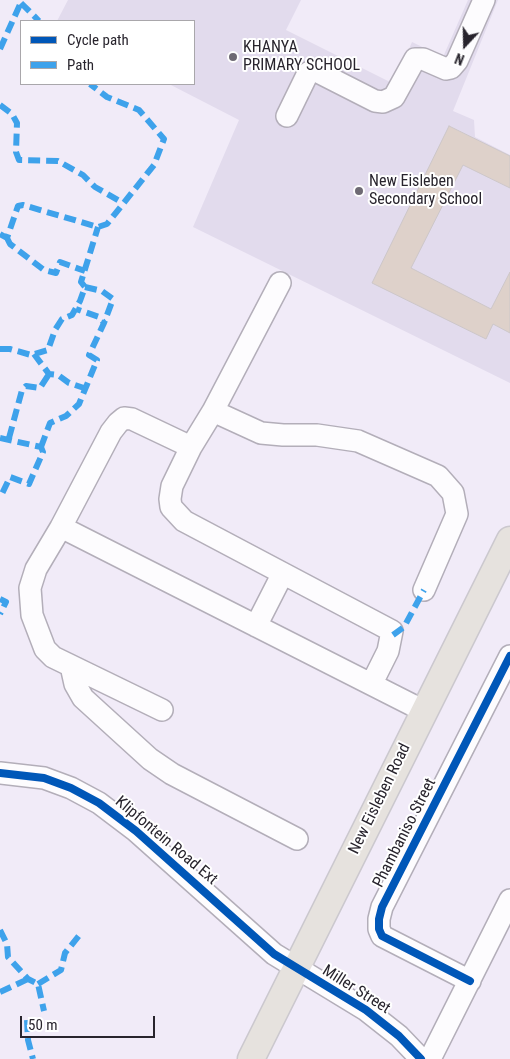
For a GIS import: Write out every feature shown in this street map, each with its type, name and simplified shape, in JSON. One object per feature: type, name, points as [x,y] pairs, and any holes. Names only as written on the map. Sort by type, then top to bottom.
[{"type":"main road","name":"New Eisleben Road","points":[[251,1059],[510,540]]},
{"type":"street","points":[[286,116],[308,73],[314,70],[375,101],[382,102],[394,97],[416,58],[446,69],[451,68],[457,61],[484,0]]},
{"type":"street","points":[[280,282],[213,411],[191,447],[172,486],[170,499],[175,513],[184,521],[282,575],[392,631],[388,651],[372,683]]},
{"type":"street","points":[[213,411],[261,433],[317,435],[358,441],[438,476],[453,493],[457,514],[424,590]]},
{"type":"street","points":[[162,710],[53,657],[45,649],[32,615],[30,588],[36,569],[61,527],[111,432],[124,418],[132,419],[191,447]]},
{"type":"street","points":[[61,527],[424,711]]},
{"type":"street","points":[[256,626],[282,575]]},
{"type":"street","name":"Phambaniso Street","points":[[470,981],[382,936],[378,929],[379,919],[382,907],[510,656]]},
{"type":"street","points":[[71,666],[75,684],[83,698],[96,712],[150,759],[172,774],[297,839]]},
{"type":"street","name":"Klipfontein Road Ext","points":[[0,773],[44,778],[71,788],[99,803],[136,831],[268,949],[295,968]]},
{"type":"street","points":[[430,1059],[510,900]]},
{"type":"street","name":"Miller Street","points":[[295,968],[383,1022],[421,1059]]},
{"type":"shaded area","name":"New Eisleben Secondary School","points":[[68,0],[301,0],[286,30],[394,84],[412,42],[443,57],[468,0],[498,0],[453,111],[474,120],[475,137],[510,155],[510,383],[193,227],[239,120],[171,85],[195,85],[195,20],[58,20]]},
{"type":"building","points":[[449,126],[510,156],[510,188],[463,165],[411,268],[491,309],[510,272],[510,333],[493,324],[486,339],[372,283]]},
{"type":"marked path","points":[[0,49],[22,0]]},
{"type":"marked path","points":[[21,3],[38,20]]},
{"type":"marked path","points":[[0,234],[7,238],[18,206],[23,205],[98,227],[107,224],[154,165],[164,139],[139,110],[107,97],[91,85]]},
{"type":"marked path","points":[[0,105],[12,114],[17,123],[16,152],[19,160],[58,161],[83,175],[95,187],[123,203]]},
{"type":"marked path","points":[[0,349],[10,349],[31,355],[48,350],[55,330],[62,319],[72,315],[80,301],[85,287],[81,282],[98,227]]},
{"type":"marked path","points":[[7,238],[10,244],[44,270],[56,273],[60,262],[85,271]]},
{"type":"marked path","points":[[85,287],[102,291],[113,299],[104,323]]},
{"type":"marked path","points":[[41,447],[50,423],[66,416],[79,404],[97,360],[89,355],[104,323],[99,317],[76,309]]},
{"type":"marked path","points":[[34,354],[49,374],[58,375],[69,383],[84,388]]},
{"type":"marked path","points":[[9,438],[22,390],[26,386],[40,388],[49,374]]},
{"type":"marked path","points":[[0,438],[41,447],[43,452],[29,484],[10,477],[0,498]]},
{"type":"marked path","points":[[393,635],[404,627],[424,590]]},
{"type":"marked path","points":[[0,599],[6,602],[0,614]]},
{"type":"marked path","points":[[0,930],[7,944],[8,957],[28,979],[38,984],[44,1011]]},
{"type":"marked path","points":[[38,984],[61,970],[65,953],[82,932]]},
{"type":"marked path","points":[[0,992],[28,979]]},
{"type":"marked path","points":[[27,1020],[28,1040],[33,1059]]},
{"type":"cycle path","points":[[470,981],[382,936],[379,929],[379,919],[382,907],[510,656]]},
{"type":"cycle path","points":[[0,773],[44,778],[71,788],[99,803],[136,831],[274,954],[366,1010],[399,1036],[421,1059]]},
{"type":"place","name":"KHANYA PRIMARY SCHOOL","points":[[233,57]]},
{"type":"place","name":"New Eisleben Secondary School","points":[[359,191]]}]
